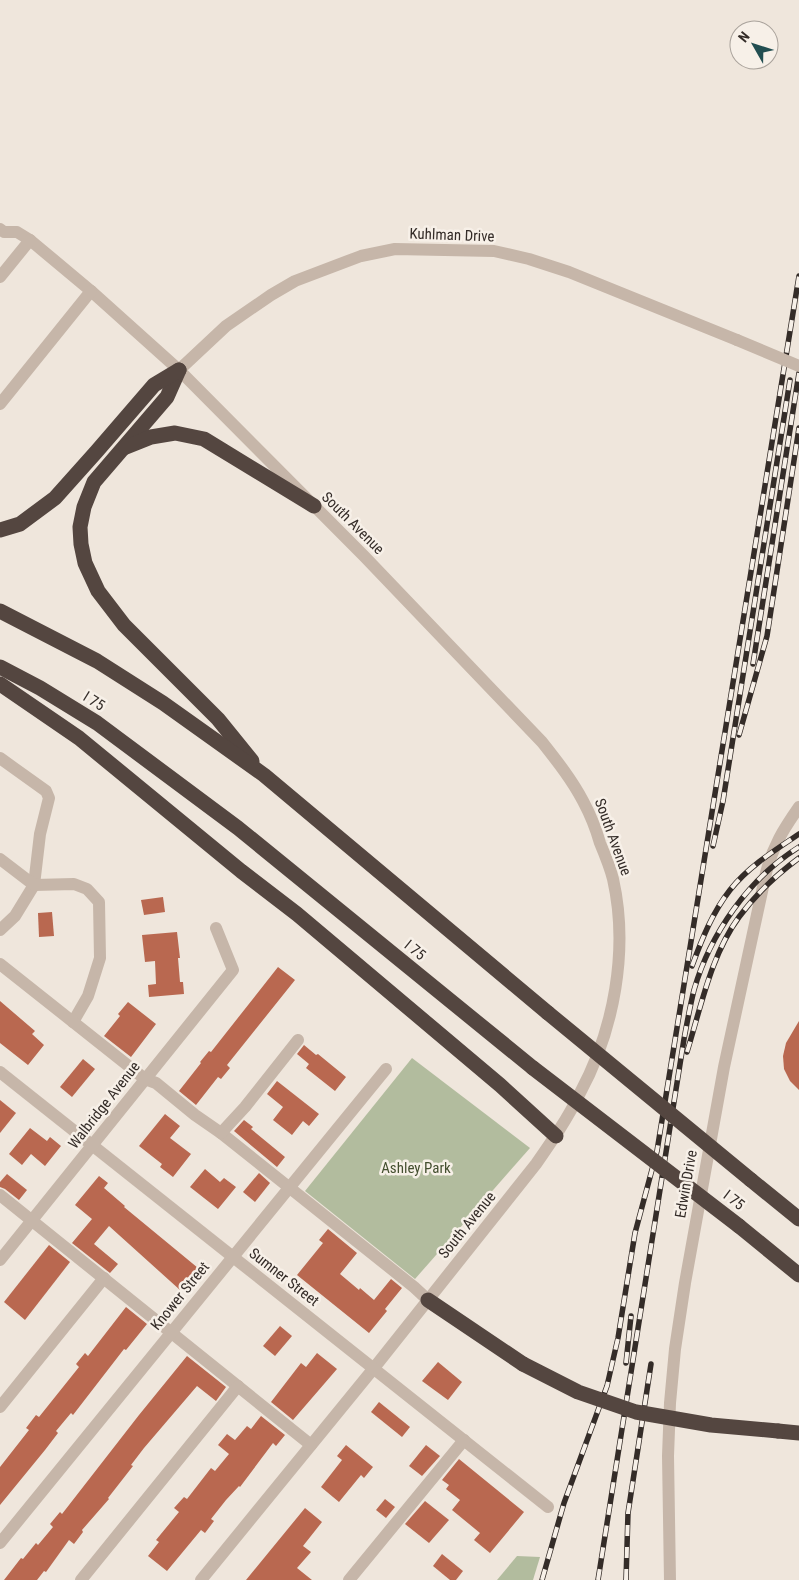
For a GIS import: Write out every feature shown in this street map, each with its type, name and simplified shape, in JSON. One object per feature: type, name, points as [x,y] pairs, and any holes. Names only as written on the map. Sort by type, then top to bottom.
[{"type":"highway","points":[[179,370],[167,397],[94,482],[84,507],[80,527],[81,544],[85,563],[98,591],[124,625],[218,719],[264,775]]},
{"type":"highway","points":[[0,530],[20,524],[54,498],[154,385],[179,370]]},
{"type":"highway","points":[[122,448],[151,437],[175,433],[204,439],[314,506]]},
{"type":"highway","name":"I 75","points":[[0,611],[98,661],[163,702],[264,775],[548,1013],[799,1219]]},
{"type":"highway","name":"I 75","points":[[0,667],[40,688],[97,723],[238,828],[533,1068],[739,1226],[799,1275]]},
{"type":"highway","points":[[0,684],[79,738],[241,871],[297,914],[478,1066],[556,1136]]},
{"type":"highway","points":[[428,1300],[523,1364],[578,1392],[636,1412],[711,1425],[799,1433]]},
{"type":"street","name":"South Avenue","points":[[0,230],[4,232],[17,232],[30,240],[91,291],[179,370],[314,506],[542,742],[566,773],[584,802],[612,878],[618,908],[620,938],[615,989],[607,1025],[597,1057],[581,1093],[556,1136],[536,1164],[374,1368],[200,1580]]},
{"type":"street","points":[[0,277],[30,240]]},
{"type":"street","name":"Kuhlman Drive","points":[[179,370],[226,326],[295,281],[361,256],[395,249],[494,251],[529,259],[586,279],[799,366]]},
{"type":"street","points":[[0,404],[91,291]]},
{"type":"street","points":[[0,758],[46,791],[49,798],[40,834],[34,885],[15,916],[0,930]]},
{"type":"street","name":"Edwin Drive","points":[[670,1580],[668,1456],[670,1403],[675,1349],[685,1283],[724,1067],[766,874],[771,854],[781,834],[799,807]]},
{"type":"street","points":[[0,859],[34,885],[74,884],[87,889],[99,902],[100,958],[88,996],[73,1022]]},
{"type":"street","name":"Walbridge Avenue","points":[[0,1260],[233,970],[216,928]]},
{"type":"street","points":[[0,964],[145,1079],[156,1083],[195,1115],[222,1133],[428,1300]]},
{"type":"street","points":[[222,1133],[298,1040]]},
{"type":"street","name":"Knower Street","points":[[0,1543],[386,1070]]},
{"type":"street","name":"Sumner Street","points":[[0,1072],[548,1507]]},
{"type":"street","points":[[0,1195],[311,1445]]},
{"type":"street","points":[[0,1407],[104,1278]]},
{"type":"street","points":[[82,1580],[238,1386]]},
{"type":"street","points":[[349,1580],[464,1440]]},
{"type":"green space","name":"Ashley Park","points":[[412,1058],[530,1148],[415,1279],[305,1191]]},
{"type":"green space","points":[[517,1556],[540,1557],[533,1580],[497,1580]]},
{"type":"building","points":[[163,897],[165,912],[144,915],[141,900]]},
{"type":"building","points":[[52,912],[54,936],[39,937],[38,913]]},
{"type":"building","points":[[177,932],[180,982],[183,982],[184,994],[149,997],[148,985],[156,984],[155,961],[145,962],[142,935]]},
{"type":"building","points":[[278,967],[295,980],[227,1065],[230,1068],[221,1079],[218,1077],[196,1105],[179,1091],[200,1062],[209,1051],[211,1052]]},
{"type":"building","points":[[0,1001],[35,1031],[32,1034],[44,1045],[28,1065],[0,1043]]},
{"type":"building","points":[[128,1002],[156,1024],[131,1057],[104,1036],[120,1016],[118,1014]]},
{"type":"building","points":[[799,1021],[799,1090],[790,1081],[784,1069],[783,1056],[786,1043]]},
{"type":"building","points":[[304,1045],[346,1077],[335,1091],[306,1068],[309,1064],[297,1054]]},
{"type":"building","points":[[83,1059],[95,1069],[72,1097],[60,1087]]},
{"type":"building","points":[[277,1081],[319,1114],[309,1126],[303,1121],[292,1135],[273,1120],[283,1107],[267,1094]]},
{"type":"building","points":[[0,1100],[16,1113],[0,1133]]},
{"type":"building","points":[[165,1114],[180,1126],[170,1138],[191,1154],[173,1177],[160,1167],[162,1164],[139,1146]]},
{"type":"building","points":[[244,1120],[253,1127],[251,1129],[285,1157],[277,1167],[234,1131]]},
{"type":"building","points":[[30,1128],[47,1141],[50,1137],[61,1146],[45,1166],[31,1154],[22,1165],[9,1154]]},
{"type":"building","points":[[205,1169],[220,1182],[224,1178],[236,1187],[218,1209],[190,1187]]},
{"type":"building","points":[[259,1173],[270,1183],[255,1202],[243,1192]]},
{"type":"building","points":[[7,1174],[27,1190],[19,1200],[0,1187],[0,1182]]},
{"type":"building","points":[[99,1176],[108,1183],[104,1188],[124,1207],[198,1268],[180,1290],[109,1226],[94,1244],[118,1264],[110,1273],[72,1243],[92,1219],[75,1205]]},
{"type":"building","points":[[328,1229],[357,1253],[340,1274],[359,1290],[360,1288],[374,1300],[391,1279],[402,1288],[385,1309],[387,1311],[369,1333],[297,1275],[323,1243],[319,1240]]},
{"type":"building","points":[[49,1245],[70,1262],[25,1320],[4,1302]]},
{"type":"building","points":[[126,1307],[147,1324],[126,1350],[124,1349],[73,1415],[71,1413],[56,1431],[58,1433],[0,1505],[0,1467],[29,1430],[26,1428],[36,1415],[39,1417],[79,1367],[76,1364],[85,1353],[88,1356]]},
{"type":"building","points":[[280,1326],[292,1336],[275,1356],[263,1346]]},
{"type":"building","points":[[317,1353],[337,1369],[293,1420],[271,1402],[301,1363],[306,1367]]},
{"type":"building","points":[[187,1356],[226,1387],[216,1401],[197,1386],[144,1448],[109,1499],[82,1530],[83,1532],[74,1544],[69,1540],[46,1572],[44,1571],[37,1580],[4,1580],[21,1558],[23,1559],[36,1543],[38,1545],[53,1527],[50,1524],[60,1512],[62,1514]]},
{"type":"building","points":[[438,1362],[462,1382],[448,1400],[422,1381]]},
{"type":"building","points":[[379,1402],[410,1427],[402,1437],[371,1412]]},
{"type":"building","points":[[261,1416],[285,1435],[276,1446],[273,1443],[240,1487],[226,1500],[211,1519],[214,1521],[205,1533],[201,1530],[167,1571],[148,1556],[159,1542],[156,1540],[179,1512],[174,1508],[184,1497],[187,1499],[211,1468],[215,1471],[229,1454],[218,1445],[227,1434],[235,1440],[247,1426],[251,1429]]},
{"type":"building","points":[[346,1445],[373,1467],[364,1478],[361,1475],[339,1502],[321,1487],[342,1460],[337,1456]]},
{"type":"building","points":[[426,1445],[440,1456],[422,1476],[409,1466]]},
{"type":"building","points":[[459,1459],[524,1512],[490,1553],[474,1540],[480,1533],[452,1510],[460,1500],[446,1489],[449,1485],[442,1480]]},
{"type":"building","points":[[385,1499],[395,1507],[386,1518],[376,1510]]},
{"type":"building","points":[[425,1501],[449,1520],[429,1543],[405,1524]]},
{"type":"building","points":[[305,1508],[322,1522],[303,1546],[311,1552],[297,1568],[312,1580],[246,1580]]},
{"type":"building","points":[[442,1554],[463,1571],[456,1580],[450,1580],[433,1566]]},
{"type":"railway","points":[[542,1580],[564,1503],[607,1386],[618,1338],[635,1233],[657,1151],[799,276]]},
{"type":"railway","points":[[753,664],[799,373]]},
{"type":"railway","points":[[713,846],[723,801],[790,380]]},
{"type":"railway","points":[[739,735],[767,636],[799,428]]},
{"type":"railway","points":[[692,966],[713,917],[730,890],[753,866],[799,834]]},
{"type":"railway","points":[[598,1580],[684,1039],[694,990],[710,948],[734,909],[764,875],[799,847]]},
{"type":"railway","points":[[687,1052],[708,982],[729,932],[759,893],[799,858]]},
{"type":"railway","points":[[626,1363],[631,1316]]},
{"type":"railway","points":[[626,1580],[628,1513],[651,1364]]}]
